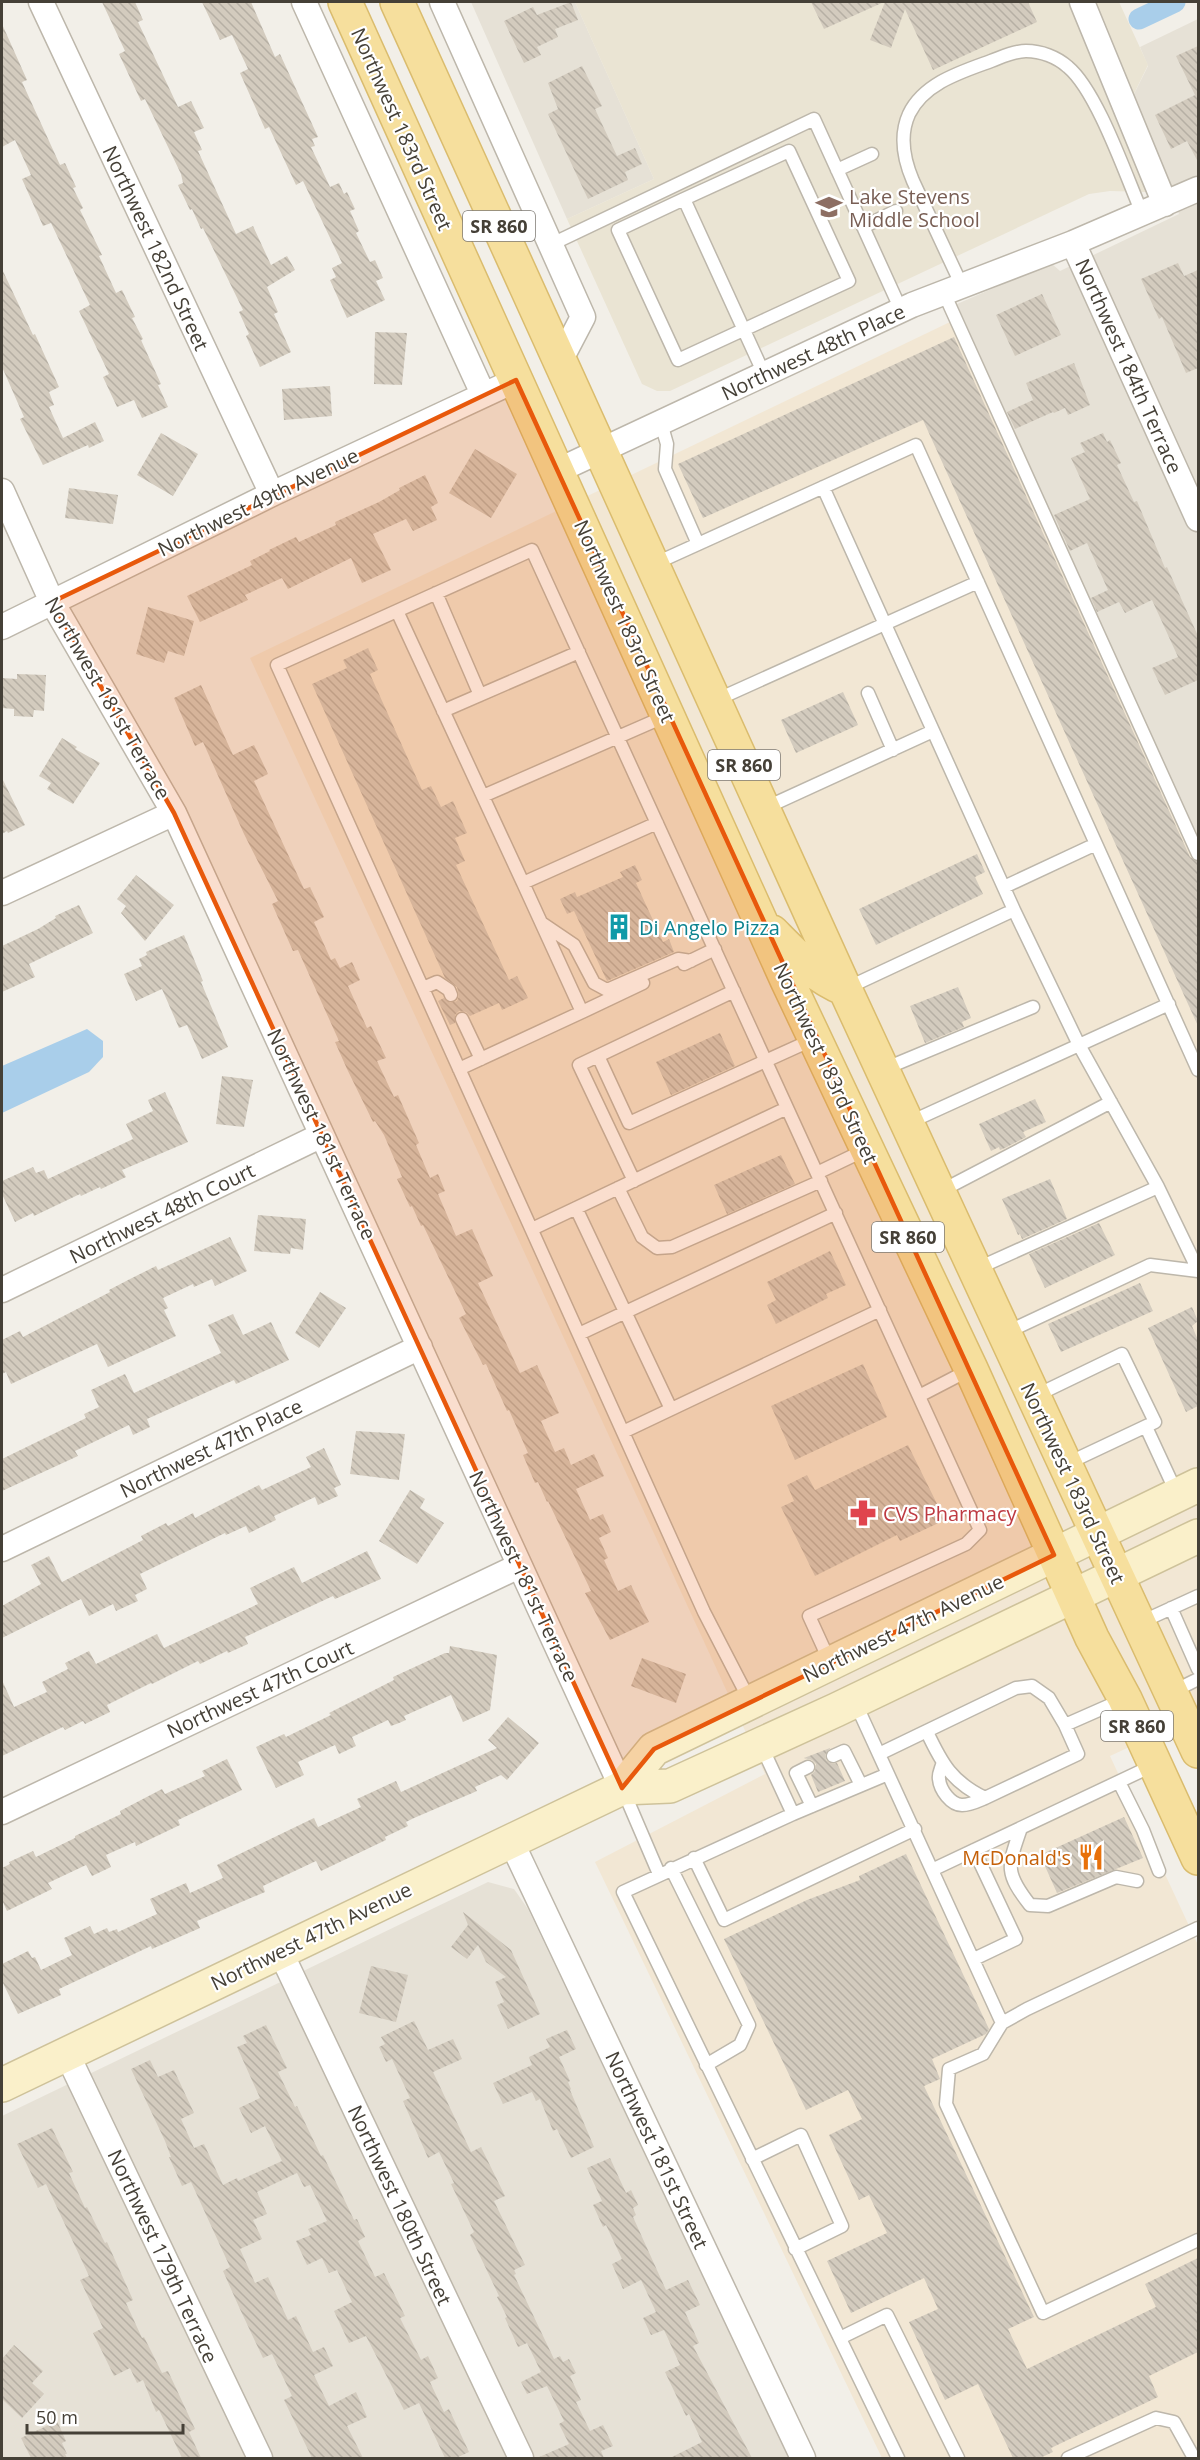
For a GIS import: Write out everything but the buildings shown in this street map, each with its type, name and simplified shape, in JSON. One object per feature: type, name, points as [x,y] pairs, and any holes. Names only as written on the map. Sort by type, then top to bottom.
[{"type":"main road","name":"Northwest 183rd Street","points":[[345,2],[759,921],[970,1369],[1092,1638],[1125,1699],[1198,1858]]},
{"type":"main road","name":"Northwest 183rd Street","points":[[397,2],[845,989],[1138,1623],[1185,1686],[1198,1751]]},
{"type":"main road","points":[[759,921],[811,970],[828,982],[845,989]]},
{"type":"main road","points":[[815,1040],[837,1041],[854,1047],[885,1074]]},
{"type":"main road","name":"Northwest 47th Avenue","points":[[622,1788],[654,1749],[1188,1490]]},
{"type":"main road","name":"Northwest 47th Avenue","points":[[2,2085],[622,1788],[670,1786],[855,1701],[1198,1536]]},
{"type":"street","name":"Northwest 182nd Street","points":[[41,2],[272,494]]},
{"type":"street","points":[[304,2],[483,394]]},
{"type":"street","points":[[442,2],[584,317],[560,361]]},
{"type":"street","points":[[1082,2],[1165,204],[1198,189]]},
{"type":"street","name":"Northwest 184th Terrace","points":[[1165,204],[1073,243],[1198,519]]},
{"type":"street","name":"Northwest 48th Place","points":[[557,471],[901,310],[1073,243]]},
{"type":"street","name":"Northwest 49th Avenue","points":[[2,627],[272,494],[516,380]]},
{"type":"street","name":"Northwest 181st Terrace","points":[[2,491],[52,602],[174,813],[622,1788]]},
{"type":"street","points":[[2,893],[174,813]]},
{"type":"street","name":"Northwest 48th Court","points":[[2,1290],[322,1136]]},
{"type":"street","name":"Northwest 47th Place","points":[[2,1550],[420,1347]]},
{"type":"street","name":"Northwest 47th Court","points":[[2,1812],[519,1566]]},
{"type":"street","name":"Northwest 181st Street","points":[[511,1841],[803,2458]]},
{"type":"street","name":"Northwest 180th Street","points":[[280,1951],[521,2458]]},
{"type":"street","name":"Northwest 179th Terrace","points":[[67,2054],[260,2458]]},
{"type":"lane","points":[[1143,213],[1090,96],[1070,68],[1048,55],[1023,51],[946,79],[916,102],[908,116],[903,148],[953,289],[1198,854]]},
{"type":"lane","points":[[552,244],[814,119],[901,310]]},
{"type":"lane","points":[[789,151],[849,281],[744,330],[678,360],[618,230],[789,151]]},
{"type":"lane","points":[[837,170],[872,154]]},
{"type":"lane","points":[[684,199],[764,374]]},
{"type":"lane","points":[[863,227],[896,211]]},
{"type":"lane","points":[[661,423],[667,444],[665,469],[698,544]]},
{"type":"lane","points":[[653,564],[916,445],[1198,1070]]},
{"type":"lane","points":[[823,487],[1014,910],[1079,1045],[1158,1187],[1198,1270]]},
{"type":"lane","points":[[751,1702],[704,1612],[277,664],[532,550],[980,1530],[966,1544],[809,1616],[830,1662]]},
{"type":"lane","points":[[715,701],[978,582]]},
{"type":"lane","points":[[436,593],[480,695]]},
{"type":"lane","points":[[397,611],[582,1012]]},
{"type":"lane","points":[[443,711],[579,652]]},
{"type":"lane","points":[[868,693],[893,750]]},
{"type":"lane","points":[[483,796],[667,715]]},
{"type":"lane","points":[[764,808],[933,731]]},
{"type":"lane","points":[[523,883],[657,823]]},
{"type":"lane","points":[[1004,886],[1096,844]]},
{"type":"lane","points":[[845,989],[1014,910]]},
{"type":"lane","points":[[542,924],[574,945],[594,982],[607,990],[678,959],[691,961]]},
{"type":"lane","points":[[459,1069],[715,949]]},
{"type":"lane","points":[[423,988],[437,982],[449,990],[451,995]]},
{"type":"lane","points":[[634,1181],[579,1065],[734,991]]},
{"type":"lane","points":[[907,1123],[1169,1004]]},
{"type":"lane","points":[[885,1074],[1033,1007]]},
{"type":"lane","points":[[462,1019],[481,1059]]},
{"type":"lane","points":[[598,1056],[628,1123],[815,1040]]},
{"type":"lane","points":[[939,1192],[1111,1102]]},
{"type":"lane","points":[[532,1229],[787,1108]]},
{"type":"lane","points":[[618,1188],[642,1237],[657,1248],[672,1248],[819,1177],[867,1149]]},
{"type":"lane","points":[[975,1270],[1158,1187]]},
{"type":"lane","points":[[576,1208],[671,1409]]},
{"type":"lane","points":[[579,1334],[836,1213]]},
{"type":"lane","points":[[1004,1334],[1150,1265],[1198,1270]]},
{"type":"lane","points":[[623,1432],[880,1310]]},
{"type":"lane","points":[[1033,1396],[1122,1354],[1155,1422],[1065,1465]]},
{"type":"lane","points":[[919,1396],[970,1369]]},
{"type":"lane","points":[[1146,1427],[1188,1490]]},
{"type":"lane","points":[[1138,1623],[1198,1596]]},
{"type":"lane","points":[[1171,1608],[1198,1669]]},
{"type":"lane","points":[[879,1754],[1016,1688],[1032,1686],[1048,1698],[1065,1725],[1078,1754],[985,1798],[960,1806],[952,1802],[945,1794],[939,1779],[942,1765]]},
{"type":"lane","points":[[1065,1725],[1125,1699]]},
{"type":"lane","points":[[855,1701],[934,1869],[1002,2023]]},
{"type":"lane","points":[[927,1732],[942,1765],[959,1782],[985,1798]]},
{"type":"lane","points":[[760,1745],[794,1814]]},
{"type":"lane","points":[[833,1756],[844,1751],[861,1785]]},
{"type":"lane","points":[[934,1869],[1155,1764]]},
{"type":"lane","points":[[808,1767],[796,1773],[812,1806]]},
{"type":"lane","points":[[888,1774],[671,1868],[623,1892],[898,2458]]},
{"type":"lane","points":[[1119,1782],[1143,1830],[1159,1871]]},
{"type":"lane","points":[[622,1788],[659,1874]]},
{"type":"lane","points":[[1021,1828],[1010,1863],[1014,1884],[1030,1905],[1048,1906],[1116,1877],[1137,1881]]},
{"type":"lane","points":[[694,1858],[724,1920],[915,1829]]},
{"type":"lane","points":[[974,1850],[1016,1939],[974,1959]]},
{"type":"lane","points":[[671,1868],[749,2025],[741,2045],[706,2065]]},
{"type":"lane","points":[[1198,1928],[1002,2023],[983,2054],[949,2069],[946,2104],[1043,2313],[1198,2240]]},
{"type":"lane","points":[[752,2158],[801,2135],[842,2226],[795,2249]]},
{"type":"lane","points":[[840,2338],[887,2315],[958,2458]]},
{"type":"lane","points":[[1068,2458],[1156,2418],[1174,2422],[1194,2458]]},
{"type":"highlighted area","points":[[516,380],[1054,1555],[654,1749],[622,1788],[174,813],[52,602]]},
{"type":"shaded area","points":[[471,2],[575,2],[654,179],[567,219]]},
{"type":"shaded area","name":"Lake Stevens Middle School","points":[[575,2],[1119,2],[1148,65],[1129,104],[1165,184],[1146,192],[1110,191],[1089,194],[670,391],[657,391],[642,384],[567,219],[654,179]]},
{"type":"shaded area","points":[[1198,19],[1198,839],[957,304],[1051,263],[1060,271],[1179,214],[1129,104],[1148,66],[1140,47]]},
{"type":"shaded area","points":[[950,322],[1198,870],[1198,1715],[1110,1756],[1198,1945],[1198,2458],[882,2458],[595,1862],[765,1774],[250,658]]},
{"type":"shaded area","points":[[488,1882],[514,1889],[528,1909],[789,2458],[2,2458],[2,2116]]},
{"type":"water","points":[[87,1029],[103,1041],[103,1057],[89,1072],[2,1113],[2,1066]]},
{"type":"waterway","points":[[1139,19],[1175,2]]},
{"type":"place","name":"Lake Stevens Middle School","points":[[829,207]]},
{"type":"place","name":"Di Angelo Pizza","points":[[619,927]]},
{"type":"place","name":"CVS Pharmacy","points":[[863,1513]]},
{"type":"place","name":"McDonald's","points":[[1091,1857]]}]
